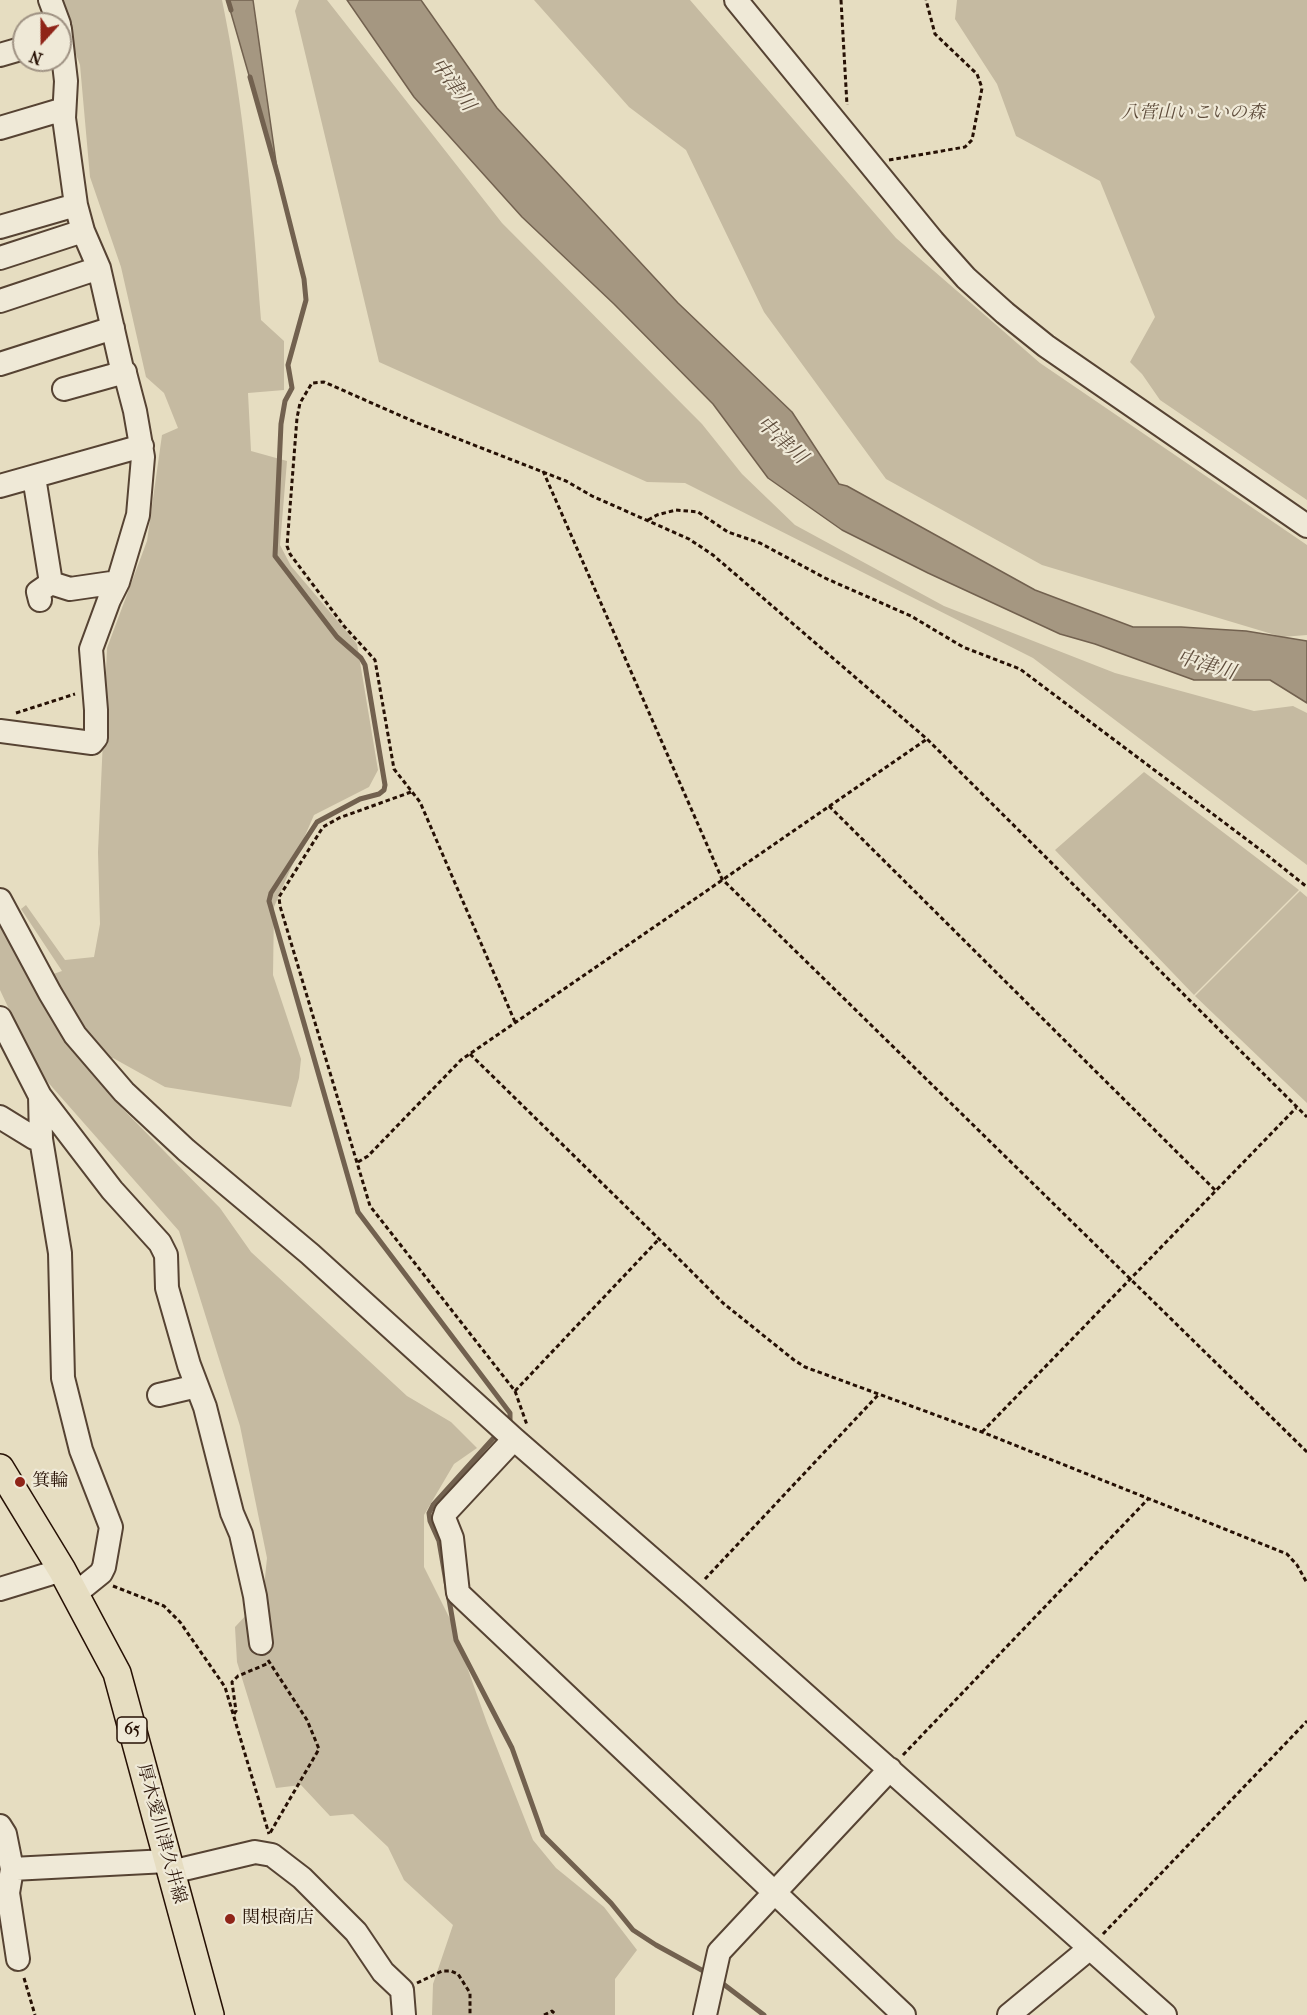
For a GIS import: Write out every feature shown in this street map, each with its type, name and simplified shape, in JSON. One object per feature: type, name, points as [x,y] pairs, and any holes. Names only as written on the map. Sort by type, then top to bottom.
[{"type":"main road","name":"厚木愛川津久井線","points":[[0,1468],[62,1570],[117,1673],[210,2015]]},
{"type":"street","points":[[736,0],[966,278],[1005,313],[1056,353],[1307,526]]},
{"type":"street","points":[[3,723],[92,743],[96,738],[91,649],[118,582],[138,515],[142,446],[99,268],[83,231],[76,205],[64,109],[65,72]]},
{"type":"street","points":[[0,128],[64,109]]},
{"type":"street","points":[[0,227],[76,205]]},
{"type":"street","points":[[0,258],[83,231]]},
{"type":"street","points":[[0,301],[99,268]]},
{"type":"street","points":[[0,364],[24,350],[113,328]]},
{"type":"street","points":[[64,389],[124,372]]},
{"type":"street","points":[[0,486],[142,446]]},
{"type":"street","points":[[34,477],[45,591],[118,582]]},
{"type":"street","points":[[0,900],[75,1035],[124,1092],[186,1150],[310,1254],[511,1436],[890,1769],[1165,2015]]},
{"type":"street","points":[[0,1018],[40,1096],[112,1190],[160,1243],[166,1255],[167,1288],[205,1407],[232,1514],[241,1534],[265,1653]]},
{"type":"street","points":[[40,1096],[41,1139],[60,1253],[63,1378],[81,1450],[111,1527],[104,1567],[75,1594]]},
{"type":"street","points":[[0,1117],[34,1138],[41,1139]]},
{"type":"street","points":[[159,1395],[197,1386]]},
{"type":"street","points":[[511,1436],[446,1512],[444,1518],[452,1538],[458,1593],[904,2015]]},
{"type":"street","points":[[0,1589],[62,1570]]},
{"type":"street","points":[[705,2015],[719,1952],[890,1769]]},
{"type":"street","points":[[0,1826],[5,1834],[12,1869],[8,1893],[18,1959]]},
{"type":"street","points":[[12,1869],[169,1866],[255,1852],[271,1845],[356,1932],[383,1972],[402,1990],[404,2015]]},
{"type":"street","points":[[1009,2015],[1090,1948]]},
{"type":"path","points":[[838,126],[847,108],[841,0]]},
{"type":"path","points":[[870,164],[965,147],[972,140],[982,88],[977,74],[935,34],[926,0]]},
{"type":"path","points":[[515,1022],[420,802],[394,769],[375,660],[344,626],[290,554],[287,546],[297,418],[300,403],[312,383],[324,382],[415,422],[543,471],[689,539],[713,555],[927,739],[1307,1117]]},
{"type":"path","points":[[543,471],[722,879],[1307,1452]]},
{"type":"path","points":[[648,520],[676,510],[698,512],[728,532],[760,543],[825,578],[911,616],[963,647],[1020,669],[1307,887]]},
{"type":"path","points":[[3,723],[47,702],[94,690]]},
{"type":"path","points":[[358,1162],[368,1156],[460,1060],[927,739]]},
{"type":"path","points":[[411,792],[339,818],[323,827],[279,897],[370,1206],[515,1391],[531,1436],[511,1436]]},
{"type":"path","points":[[829,806],[1216,1191]]},
{"type":"path","points":[[470,1054],[723,1303],[794,1360],[806,1367],[982,1432],[1287,1554],[1307,1583]]},
{"type":"path","points":[[982,1432],[1297,1108]]},
{"type":"path","points":[[515,1391],[659,1239]]},
{"type":"path","points":[[691,1593],[880,1394]]},
{"type":"path","points":[[890,1769],[1149,1498]]},
{"type":"path","points":[[98,1575],[108,1584],[164,1606],[180,1622],[208,1660],[225,1687],[271,1845]]},
{"type":"path","points":[[234,1714],[236,1712],[232,1682],[265,1653],[307,1720],[319,1749],[271,1845]]},
{"type":"path","points":[[1090,1948],[1307,1721]]},
{"type":"path","points":[[18,1959],[35,2015]]},
{"type":"path","points":[[402,1990],[442,1971],[451,1971],[458,1974],[470,1993],[471,2015]]},
{"type":"path","points":[[544,2015],[552,2011],[556,2015]]},
{"type":"green space","points":[[56,0],[222,0],[242,119],[261,320],[284,341],[284,390],[248,393],[251,451],[287,461],[280,545],[291,566],[357,644],[378,770],[369,787],[314,815],[274,907],[273,975],[301,1059],[299,1078],[291,1107],[165,1087],[113,1058],[91,1066],[114,1100],[220,1208],[251,1252],[407,1396],[451,1422],[477,1448],[454,1464],[424,1515],[424,1567],[450,1619],[487,1723],[533,1840],[556,1868],[604,1907],[637,1950],[615,1979],[615,2015],[432,2015],[433,1984],[453,1925],[404,1880],[388,1847],[353,1814],[330,1816],[301,1785],[276,1788],[237,1662],[235,1627],[263,1597],[267,1558],[240,1426],[179,1231],[38,1071],[0,990],[0,926],[3,923],[39,979],[62,971],[21,909],[26,905],[65,960],[94,957],[100,924],[98,852],[107,648],[147,541],[162,435],[178,428],[164,393],[146,377],[121,267],[90,177],[80,65],[72,43],[72,12],[60,12]]},
{"type":"green space","points":[[299,0],[327,0],[502,223],[702,424],[742,474],[795,525],[944,606],[1115,673],[1254,711],[1293,706],[1307,713],[1307,865],[1033,658],[685,483],[647,482],[379,362],[295,11]]},
{"type":"green space","points":[[534,0],[690,0],[896,238],[1040,363],[1307,545],[1307,635],[1282,637],[1042,565],[886,479],[764,312],[686,150],[629,107]]},
{"type":"green space","name":"八菅山いこいの森","points":[[957,0],[1307,0],[1307,500],[1160,400],[1142,374],[1130,362],[1155,317],[1100,181],[1016,136],[997,84],[955,19]]},
{"type":"green space","points":[[1144,772],[1299,890],[1194,995],[1055,850]]},
{"type":"green space","points":[[1300,891],[1307,897],[1307,1103],[1195,996]]},
{"type":"water","points":[[228,0],[253,0],[278,176],[229,6]]},
{"type":"water","name":"中津川","points":[[347,0],[421,0],[497,108],[678,303],[792,412],[839,484],[847,486],[1035,590],[1133,627],[1246,631],[1307,641],[1307,703],[1270,680],[1194,680],[1095,644],[1060,634],[842,530],[768,478],[713,404],[614,304],[522,217],[414,97]]},
{"type":"waterway","points":[[228,0],[231,10]]},
{"type":"waterway","points":[[250,77],[304,279],[306,300],[288,365],[292,388],[285,401],[281,424],[275,556],[337,637],[361,658],[365,665],[385,785],[384,790],[379,794],[360,799],[317,822],[271,893],[269,901],[358,1212],[510,1413],[510,1420],[505,1425]]},
{"type":"waterway","points":[[499,1432],[433,1505],[429,1513],[439,1541],[456,1640],[512,1748],[543,1835],[611,1903],[633,1930],[707,1973]]},
{"type":"waterway","points":[[718,1980],[764,2015]]},
{"type":"place","name":"箕輪","points":[[20,1482]]},
{"type":"place","name":"関根商店","points":[[230,1919]]}]
